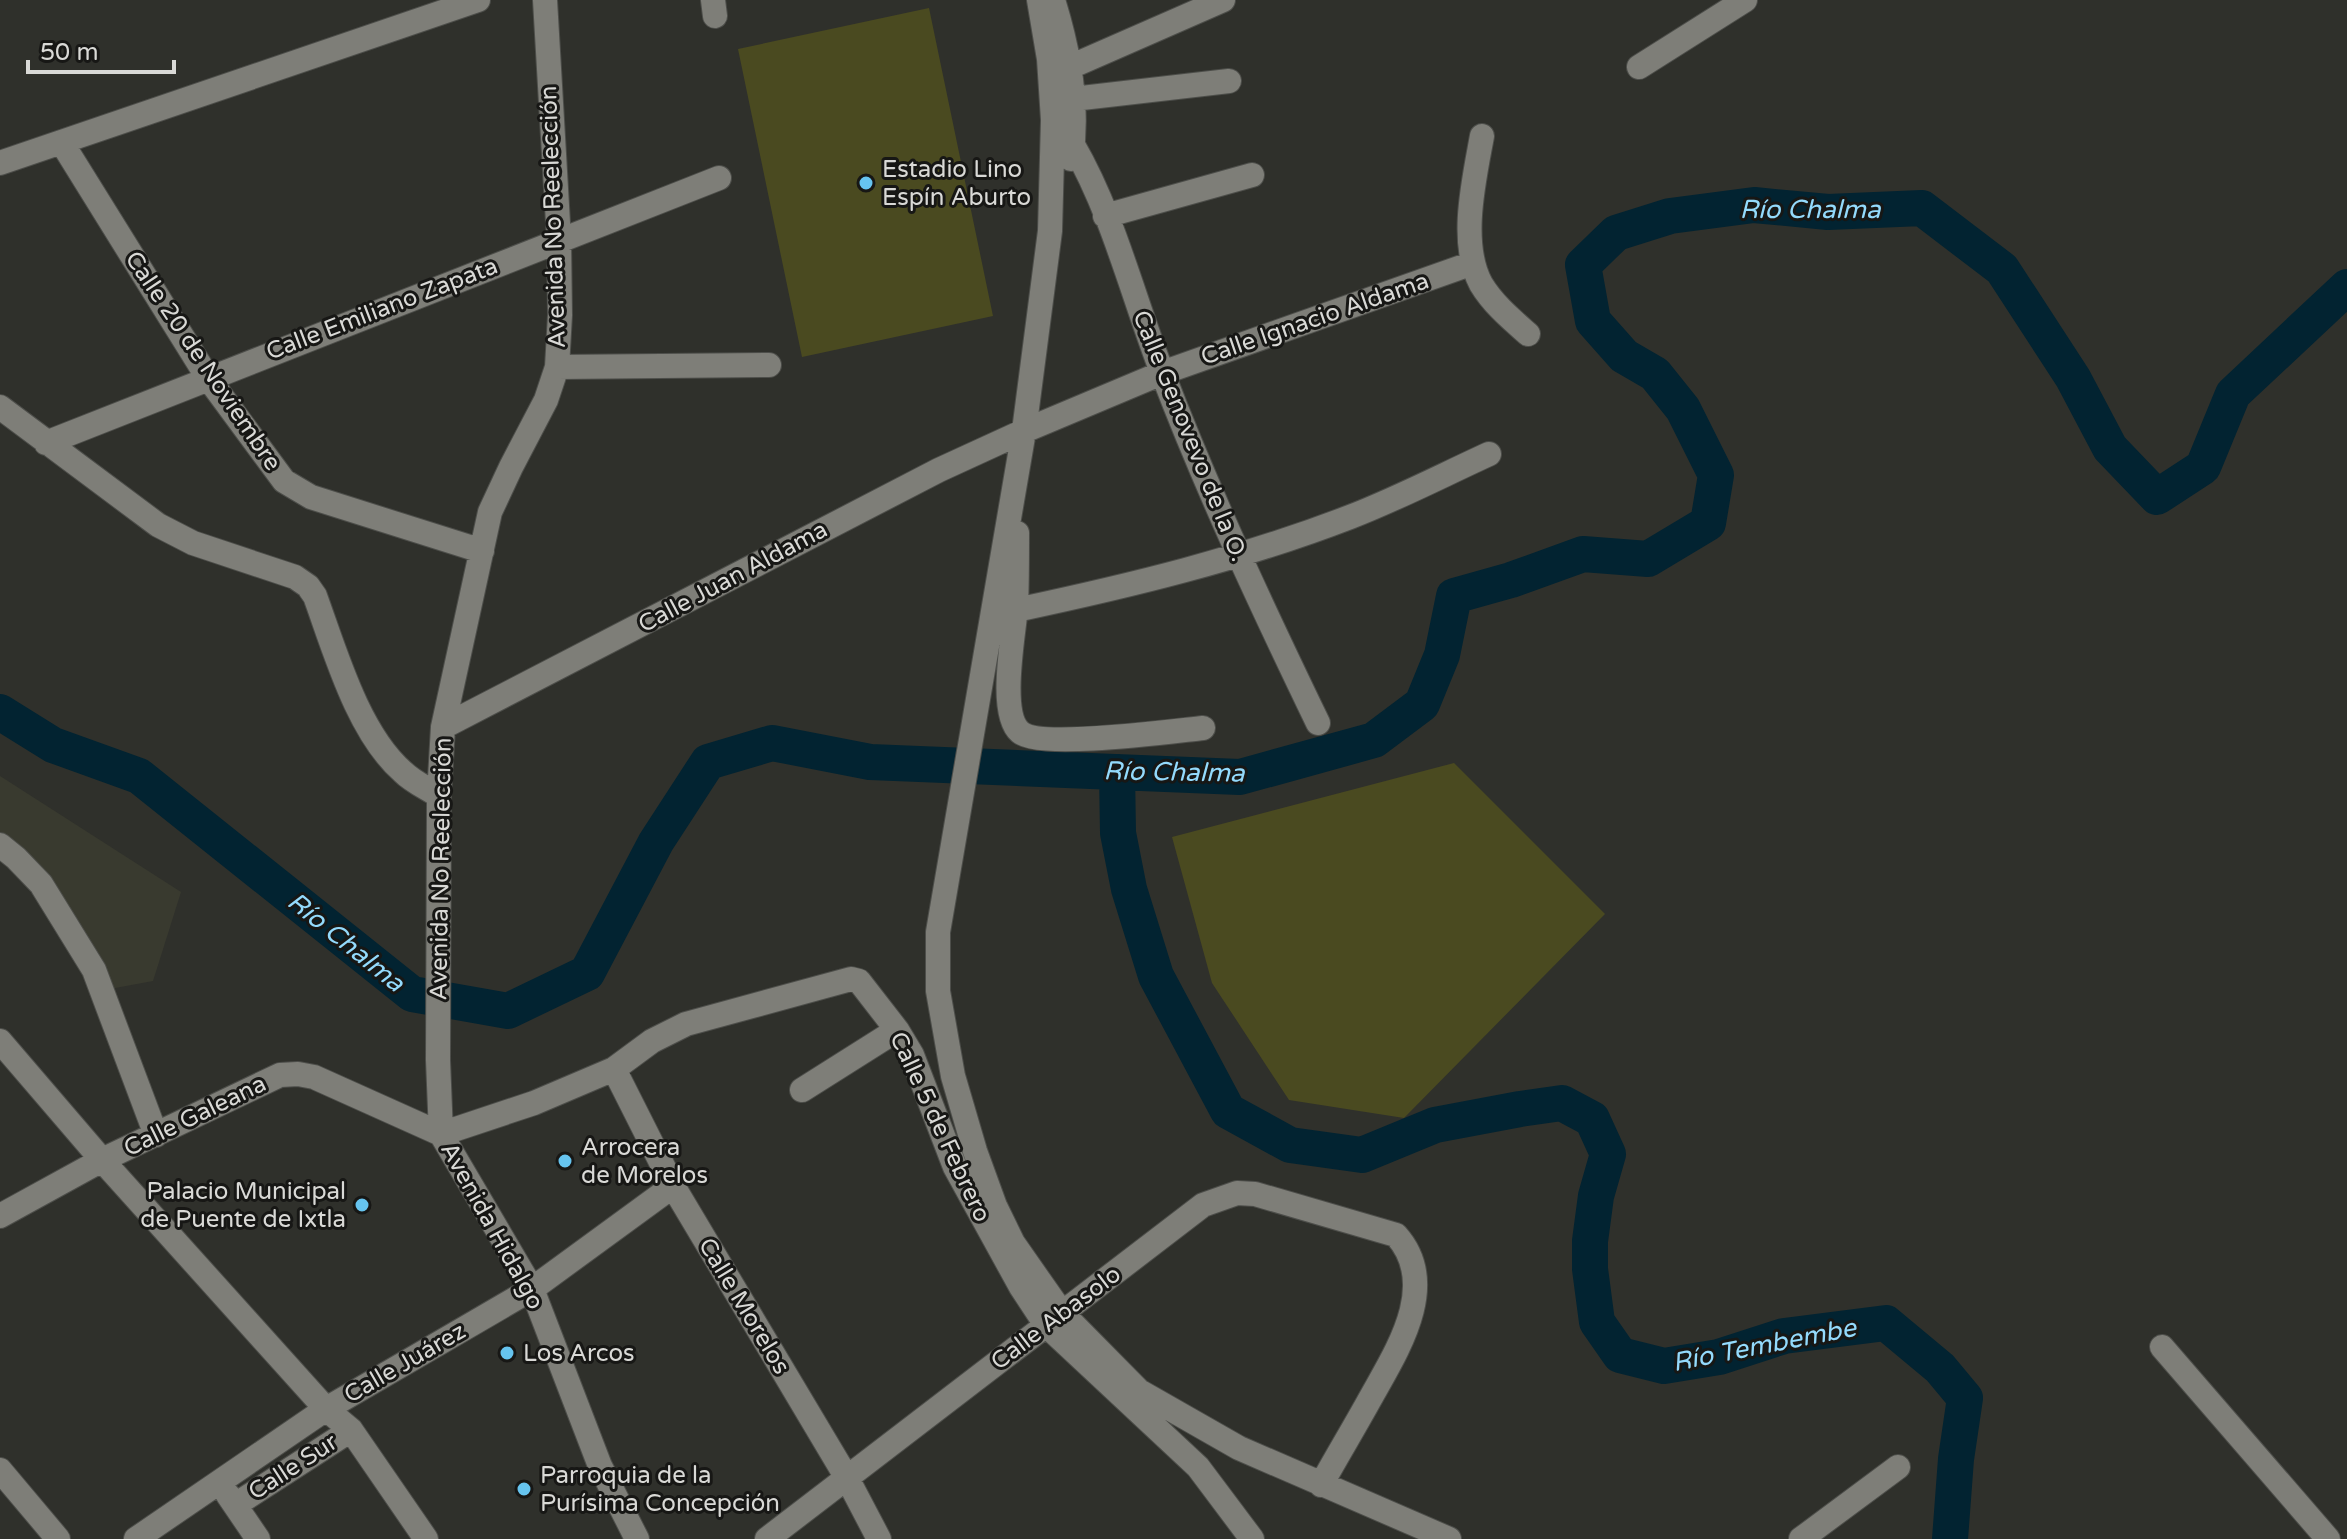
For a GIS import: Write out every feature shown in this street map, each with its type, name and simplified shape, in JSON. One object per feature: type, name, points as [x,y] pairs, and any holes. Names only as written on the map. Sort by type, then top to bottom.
[{"type":"street","points":[[0,163],[478,0]]},
{"type":"street","name":"Avenida No Reelección","points":[[441,1134],[438,1060],[439,796],[443,727],[490,512],[546,400],[557,367],[559,240],[545,0]]},
{"type":"street","points":[[1039,0],[1052,98],[1050,231],[1024,431],[938,932],[938,991],[953,1076],[975,1151],[995,1206],[1054,1319],[1198,1467],[1252,1539]]},
{"type":"street","points":[[1050,231],[1065,188],[1073,145],[1070,67],[1053,0]]},
{"type":"street","points":[[1070,67],[1223,0]]},
{"type":"street","points":[[1639,67],[1745,0]]},
{"type":"street","points":[[1073,99],[1229,81]]},
{"type":"street","points":[[1482,136],[1471,198],[1473,263],[1481,284],[1498,307],[1528,334]]},
{"type":"street","name":"Calle 20 de Noviembre","points":[[62,143],[208,378],[272,468],[293,488],[339,506],[482,551]]},
{"type":"street","name":"Calle Genovevo de la O.","points":[[1073,145],[1086,167],[1162,373],[1237,556],[1318,723]]},
{"type":"street","points":[[1105,216],[1252,175]]},
{"type":"street","name":"Calle Emiliano Zapata","points":[[46,443],[719,178]]},
{"type":"street","name":"Calle Ignacio Aldama","points":[[1024,431],[1162,373],[1473,263]]},
{"type":"street","points":[[557,367],[769,365]]},
{"type":"street","points":[[0,407],[158,525],[193,543],[278,570],[308,586],[315,596],[345,682],[376,740],[404,774],[439,796]]},
{"type":"street","name":"Calle Juan Aldama","points":[[443,727],[939,470],[1024,431]]},
{"type":"street","points":[[1016,610],[1129,586],[1237,556],[1352,516],[1489,454]]},
{"type":"street","points":[[1016,474],[1016,610],[1009,679],[1012,720],[1019,732],[1029,736],[1087,739],[1203,728]]},
{"type":"street","points":[[0,845],[41,884],[94,970],[156,1135]]},
{"type":"street","name":"Calle 5 de Febrero","points":[[441,1134],[534,1103],[614,1069],[652,1041],[686,1024],[851,979],[862,984],[912,1055],[955,1167],[1013,1274],[1054,1319]]},
{"type":"street","points":[[802,1090],[897,1030]]},
{"type":"street","points":[[0,1041],[102,1160],[326,1409],[351,1430],[426,1539]]},
{"type":"street","name":"Calle Morelos","points":[[614,1069],[673,1186],[847,1478],[879,1539]]},
{"type":"street","name":"Calle Galeana","points":[[0,1216],[102,1160],[280,1075],[314,1077],[441,1134]]},
{"type":"street","name":"Avenida Hidalgo","points":[[441,1134],[532,1289],[600,1466],[637,1539]]},
{"type":"street","name":"Calle Juárez","points":[[136,1539],[326,1409],[532,1289],[673,1186]]},
{"type":"street","name":"Calle Abasolo","points":[[767,1539],[1203,1205],[1237,1193],[1255,1194],[1376,1227],[1396,1235],[1406,1246],[1411,1261],[1413,1308],[1402,1341],[1321,1485]]},
{"type":"street","points":[[2162,1347],[2328,1539]]},
{"type":"street","points":[[1132,1396],[1321,1485],[1449,1539]]},
{"type":"street","name":"Calle Sur","points":[[235,1505],[351,1430]]},
{"type":"street","points":[[1801,1539],[1898,1467]]},
{"type":"street","points":[[0,1470],[58,1539]]},
{"type":"street","points":[[219,1483],[258,1539]]},
{"type":"shaded area","name":"Estadio Lino Espín Aburto","points":[[929,8],[993,316],[802,357],[738,49]]},
{"type":"shaded area","points":[[1454,763],[1605,914],[1404,1118],[1289,1100],[1212,983],[1172,837]]},
{"type":"shaded area","points":[[0,776],[181,892],[153,981],[99,991],[0,838]]},
{"type":"waterway","name":"Río Chalma","points":[[0,712],[53,745],[139,776],[412,994],[508,1011],[587,973],[656,842],[708,762],[772,743],[870,762],[1240,777],[1374,740],[1422,704],[1442,655],[1454,596],[1511,580],[1583,554],[1648,559],[1708,523],[1716,475],[1683,409],[1655,374],[1624,356],[1593,321],[1583,265],[1616,233],[1670,216],[1754,205],[1828,212],[1922,208],[2002,269],[2073,378],[2110,448],[2157,497],[2203,467],[2233,394],[2347,287]]},
{"type":"waterway","name":"Río Tembembe","points":[[1117,772],[1118,833],[1129,889],[1156,976],[1228,1111],[1290,1145],[1362,1155],[1435,1125],[1520,1109],[1562,1103],[1592,1119],[1608,1154],[1596,1196],[1590,1269],[1597,1322],[1620,1355],[1664,1366],[1719,1357],[1784,1336],[1886,1323],[1940,1368],[1965,1398],[1956,1459],[1950,1539]]},
{"type":"place","name":"Estadio Lino Espín Aburto","points":[[866,183]]},
{"type":"place","name":"Arrocera de Morelos","points":[[565,1161]]},
{"type":"place","name":"Palacio Municipal de Puente de Ixtla","points":[[362,1205]]},
{"type":"place","name":"Los Arcos","points":[[507,1353]]},
{"type":"place","name":"Parroquia de la Purísima Concepción","points":[[524,1489]]}]
